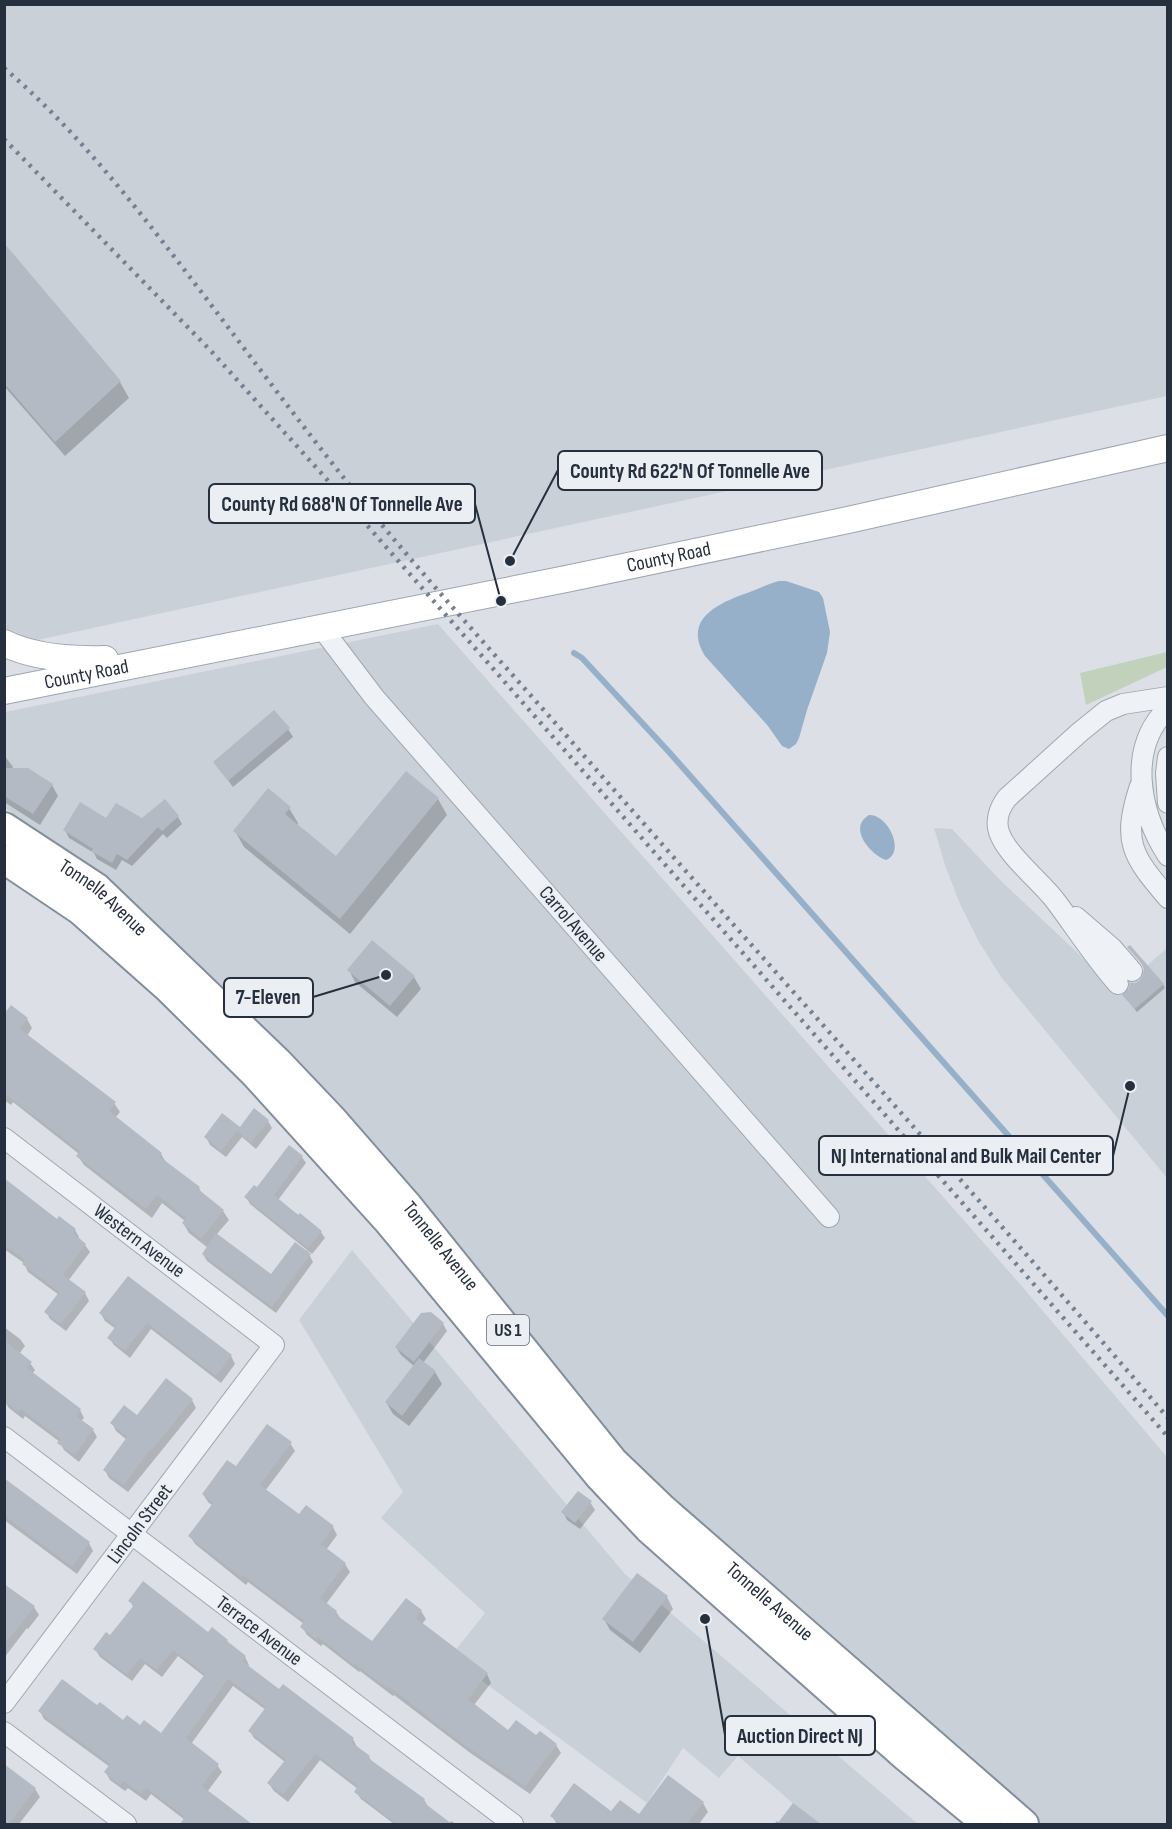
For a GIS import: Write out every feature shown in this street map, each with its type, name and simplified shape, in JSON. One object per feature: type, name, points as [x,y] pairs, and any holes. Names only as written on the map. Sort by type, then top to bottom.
[{"type":"highway","name":"Tonnelle Avenue","points":[[4,827],[97,888],[277,1061],[333,1120],[408,1206],[614,1461],[663,1509],[1024,1824]]},
{"type":"highway","name":"Tonnelle Avenue","points":[[4,859],[80,910],[168,988],[255,1074],[388,1221],[600,1477],[649,1529],[906,1756],[987,1824]]},
{"type":"main road","name":"County Road","points":[[4,691],[566,579],[848,520],[1167,448]]},
{"type":"main road","name":"County Road","points":[[4,643],[19,650],[78,660],[169,658]]},
{"type":"street","name":"Carrol Avenue","points":[[321,627],[374,697],[829,1217]]},
{"type":"street","points":[[1125,977],[1097,961],[1053,898],[1006,846],[998,825],[1000,810],[1007,798],[1040,768],[1080,732],[1114,707],[1135,701],[1167,697]]},
{"type":"street","points":[[1167,708],[1154,725],[1147,743],[1133,807],[1130,833],[1138,858],[1167,898]]},
{"type":"street","points":[[1167,758],[1167,803]]},
{"type":"street","points":[[1140,783],[1152,829],[1167,856]]},
{"type":"street","name":"Western Avenue","points":[[4,1138],[274,1345]]},
{"type":"street","name":"Lincoln Street","points":[[4,1703],[274,1345]]},
{"type":"street","name":"Terrace Avenue","points":[[4,1437],[513,1824]]},
{"type":"street","points":[[4,1732],[126,1824]]},
{"type":"shaded area","points":[[4,5],[1167,5],[1167,396],[5,647]]},
{"type":"shaded area","points":[[438,624],[1020,1284],[1167,1457],[1167,1824],[1041,1824],[694,1522],[616,1442],[476,1268],[285,1055],[172,940],[73,856],[5,808],[5,712]]},
{"type":"shaded area","points":[[934,828],[952,829],[1001,881],[1080,955],[1115,994],[1167,948],[1167,1178],[1001,977],[979,942],[960,904]]},
{"type":"shaded area","points":[[352,1250],[625,1574],[918,1824],[817,1824],[738,1756],[719,1778],[683,1748],[647,1803],[450,1657],[485,1613],[381,1518],[403,1492],[299,1320]]},
{"type":"green space","points":[[1167,652],[1167,667],[1086,705],[1080,673]]},
{"type":"water","points":[[779,581],[786,581],[819,592],[823,598],[830,632],[827,653],[799,738],[796,744],[789,749],[782,746],[768,726],[705,656],[699,643],[698,632],[701,622],[715,608],[736,597]]},
{"type":"water","points":[[869,815],[882,820],[892,834],[894,849],[892,856],[886,860],[868,847],[861,834],[860,827]]},
{"type":"building","points":[[4,243],[121,381],[55,442],[4,383]]},
{"type":"building","points":[[274,710],[290,728],[228,781],[213,762]]},
{"type":"building","points":[[4,768],[28,768],[53,784],[33,814],[4,796]]},
{"type":"building","points":[[406,771],[439,798],[340,919],[233,831],[268,788],[291,807],[285,814],[336,856]]},
{"type":"building","points":[[165,799],[179,816],[162,831],[158,827],[127,860],[117,854],[112,863],[63,830],[80,802],[106,818],[116,803],[142,818]]},
{"type":"building","points":[[372,940],[415,976],[390,1006],[347,970]]},
{"type":"building","points":[[1130,945],[1164,984],[1135,1009],[1122,995],[1129,989],[1130,983],[1140,980],[1144,969],[1127,947]]},
{"type":"building","points":[[11,1005],[28,1018],[20,1029],[116,1102],[109,1111],[162,1153],[160,1157],[200,1187],[198,1189],[224,1210],[201,1239],[182,1223],[186,1218],[157,1195],[146,1209],[76,1156],[80,1151],[4,1093],[4,1014]]},
{"type":"building","points":[[254,1108],[269,1120],[251,1143],[237,1131]]},
{"type":"building","points":[[222,1113],[240,1127],[221,1151],[204,1137]]},
{"type":"building","points":[[289,1145],[303,1156],[274,1195],[322,1231],[308,1248],[244,1197],[254,1185],[257,1187]]},
{"type":"building","points":[[4,1178],[57,1219],[59,1216],[76,1229],[73,1233],[86,1244],[63,1275],[86,1292],[61,1324],[44,1312],[59,1292],[22,1264],[25,1260],[4,1245]]},
{"type":"building","points":[[216,1233],[271,1274],[295,1242],[311,1254],[272,1307],[202,1254]]},
{"type":"building","points":[[128,1276],[232,1355],[216,1376],[147,1323],[125,1351],[107,1338],[116,1326],[99,1313]]},
{"type":"building","points":[[431,1312],[444,1323],[414,1362],[395,1347],[421,1313]]},
{"type":"building","points":[[4,1340],[32,1362],[27,1368],[81,1409],[76,1416],[94,1429],[75,1455],[57,1443],[60,1439],[21,1409],[19,1412],[4,1401]]},
{"type":"building","points":[[419,1358],[436,1371],[402,1416],[385,1402]]},
{"type":"building","points":[[166,1378],[193,1399],[124,1485],[103,1470],[127,1437],[110,1423],[124,1405],[137,1415]]},
{"type":"building","points":[[267,1424],[292,1442],[260,1485],[299,1514],[306,1505],[334,1526],[321,1544],[346,1563],[320,1598],[337,1611],[335,1614],[372,1641],[406,1598],[422,1610],[416,1618],[488,1673],[468,1699],[508,1730],[516,1720],[536,1735],[540,1731],[557,1744],[525,1787],[463,1744],[389,1687],[388,1689],[318,1637],[316,1639],[300,1627],[304,1621],[188,1536],[213,1503],[202,1494],[227,1460],[236,1466]]},
{"type":"building","points":[[4,1478],[90,1542],[72,1567],[5,1516]]},
{"type":"building","points":[[578,1491],[592,1501],[575,1523],[561,1512]]},
{"type":"building","points":[[637,1573],[668,1596],[633,1642],[602,1619]]},
{"type":"building","points":[[143,1581],[208,1632],[212,1627],[246,1656],[242,1661],[279,1689],[283,1684],[354,1738],[351,1742],[370,1756],[368,1758],[425,1799],[423,1802],[452,1824],[397,1824],[354,1792],[358,1786],[315,1754],[283,1795],[267,1783],[286,1759],[248,1731],[266,1707],[228,1679],[186,1738],[219,1764],[202,1786],[252,1824],[180,1824],[185,1817],[146,1788],[141,1794],[123,1781],[120,1785],[104,1772],[110,1764],[38,1711],[62,1679],[97,1705],[100,1702],[123,1720],[127,1715],[140,1725],[144,1720],[161,1733],[205,1674],[173,1650],[157,1670],[140,1658],[127,1675],[93,1649],[106,1632],[110,1635],[134,1605],[128,1601]]},
{"type":"building","points":[[4,1584],[35,1606],[4,1645]]},
{"type":"building","points":[[4,1764],[36,1788],[9,1824],[4,1824]]},
{"type":"building","points":[[668,1775],[704,1802],[687,1824],[561,1824],[550,1816],[574,1783],[611,1811],[620,1800],[639,1814]]},
{"type":"building","points":[[793,1803],[821,1824],[777,1824]]},
{"type":"waterway","points":[[574,653],[582,658],[669,752],[1168,1316]]},
{"type":"railway","points":[[4,68],[53,114],[121,189],[338,471],[412,561],[1017,1244],[1168,1418]]},
{"type":"railway","points":[[4,139],[211,351],[322,474],[1168,1437]]},
{"type":"place","name":"County Rd 622'N Of Tonnelle Ave","points":[[510,561]]},
{"type":"place","name":"County Rd 688'N Of Tonnelle Ave","points":[[501,601]]},
{"type":"place","name":"7-Eleven","points":[[386,975]]},
{"type":"place","name":"NJ International and Bulk Mail Center","points":[[1130,1086]]},
{"type":"place","name":"Auction Direct NJ","points":[[705,1619]]}]
